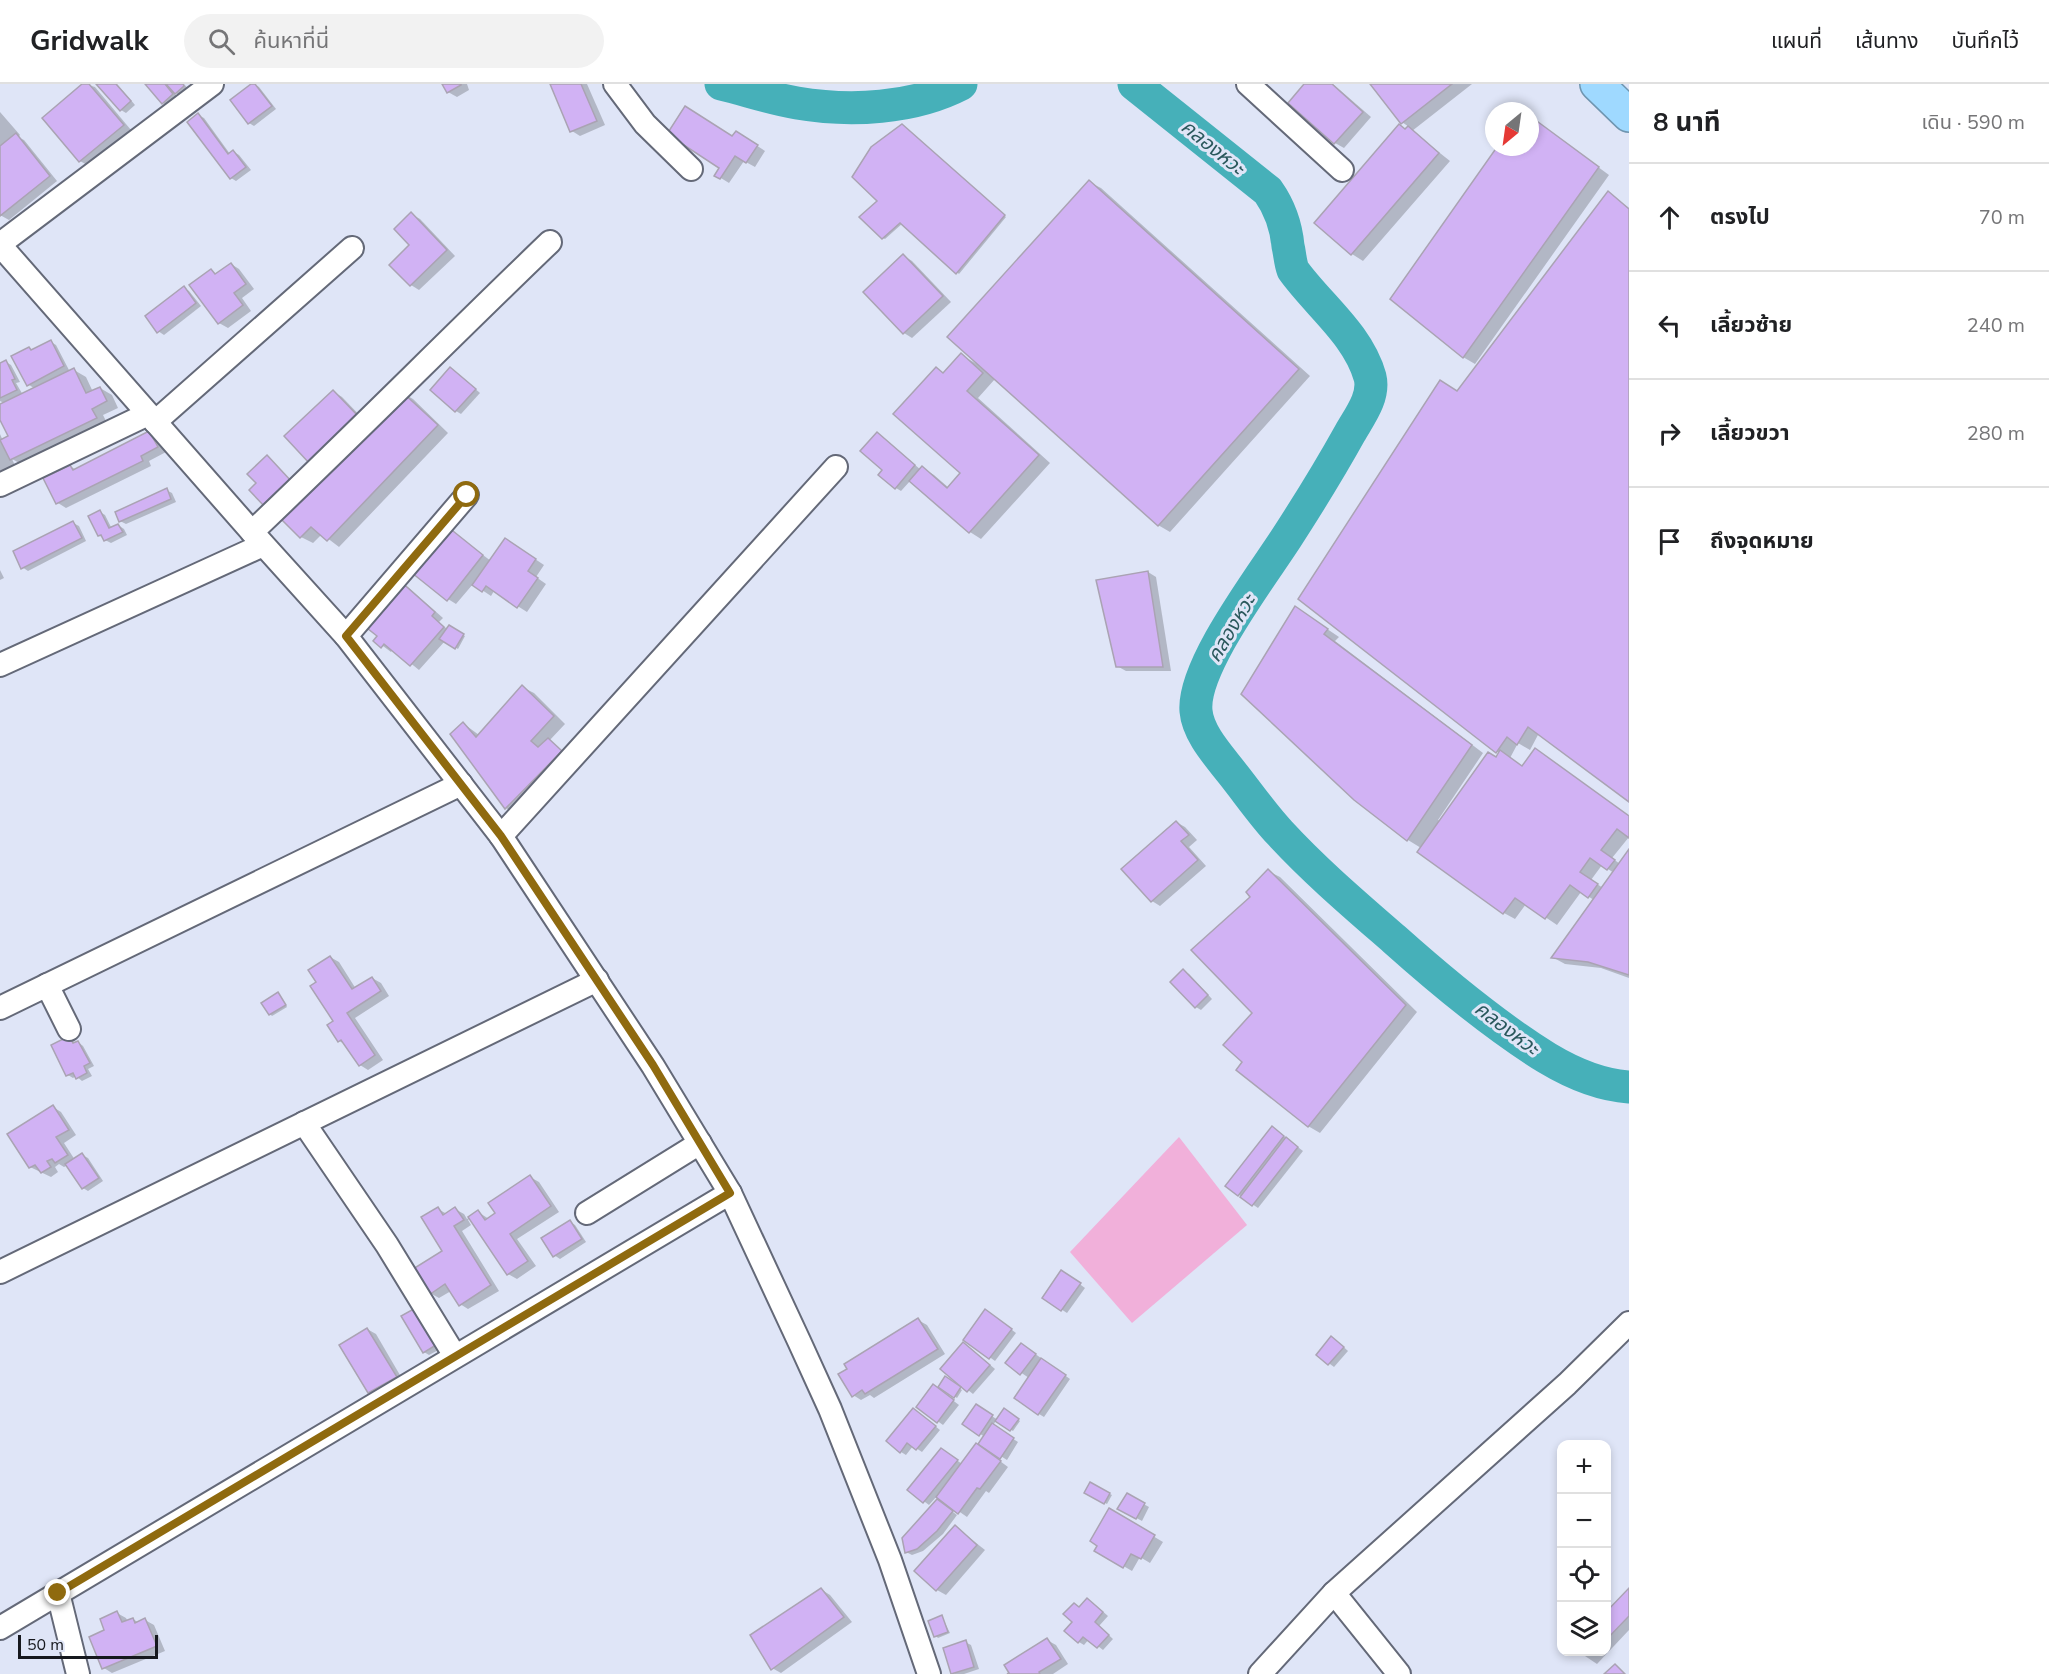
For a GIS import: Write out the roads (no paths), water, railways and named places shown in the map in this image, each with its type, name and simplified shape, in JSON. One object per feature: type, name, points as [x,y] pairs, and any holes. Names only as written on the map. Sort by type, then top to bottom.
[{"type":"highway","points":[[1597,84],[1629,115]]},
{"type":"street","points":[[212,84],[0,244],[151,418],[346,636],[501,836],[653,1065],[730,1193],[830,1409],[890,1560],[929,1674]]},
{"type":"street","points":[[615,84],[645,124],[691,169]]},
{"type":"street","points":[[1248,84],[1342,170]]},
{"type":"street","points":[[0,665],[257,538],[435,352],[550,242]]},
{"type":"street","points":[[0,485],[151,418],[352,248]]},
{"type":"street","points":[[501,836],[836,467]]},
{"type":"street","points":[[346,636],[467,495]]},
{"type":"street","points":[[0,1008],[461,784]]},
{"type":"street","points":[[0,1272],[597,981]]},
{"type":"street","points":[[47,985],[69,1029]]},
{"type":"street","points":[[304,1124],[387,1245],[455,1356]]},
{"type":"street","points":[[587,1213],[699,1143]]},
{"type":"street","points":[[0,1628],[730,1193]]},
{"type":"street","points":[[1260,1674],[1334,1593],[1567,1383],[1629,1323]]},
{"type":"street","points":[[58,1593],[78,1674]]},
{"type":"street","points":[[1334,1593],[1399,1674]]},
{"type":"waterway","name":"คลองหวะ","points":[[721,84],[797,103],[860,108],[923,99],[961,84]]},
{"type":"waterway","name":"คลองหวะ","points":[[1134,84],[1268,191],[1284,224],[1293,270],[1347,333],[1364,361],[1371,384],[1365,407],[1335,460],[1216,647],[1198,692],[1196,711],[1201,728],[1215,752],[1293,847],[1350,901],[1449,986],[1506,1031],[1556,1063],[1596,1081],[1629,1087]]}]
